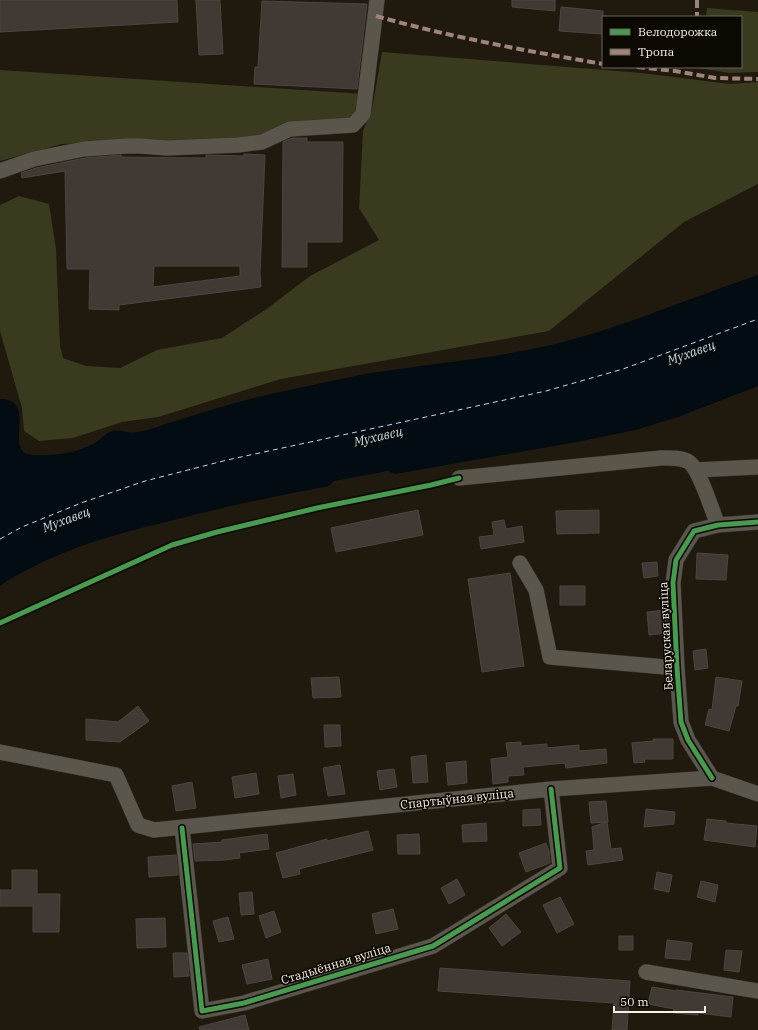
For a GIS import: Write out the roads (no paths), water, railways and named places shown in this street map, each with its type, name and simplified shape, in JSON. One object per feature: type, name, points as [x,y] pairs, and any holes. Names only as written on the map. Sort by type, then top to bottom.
[{"type":"street","points":[[0,171],[34,160],[84,149],[126,146],[167,148],[238,145],[262,142],[290,129],[353,125],[363,114],[377,0]]},
{"type":"street","points":[[459,478],[661,458],[678,458],[689,462],[696,470],[718,525]]},
{"type":"street","points":[[696,470],[758,467]]},
{"type":"street","name":"Беларуская вуліца","points":[[712,778],[688,740],[681,722],[673,606],[673,583],[676,560],[694,531],[718,525],[758,522]]},
{"type":"street","points":[[520,563],[536,590],[550,657],[677,668]]},
{"type":"street","name":"Спартыўная вуліца","points":[[0,752],[116,775],[138,825],[154,830],[551,789],[712,778],[758,794]]},
{"type":"street","name":"Стадыённая вуліца","points":[[182,828],[202,1011],[244,1003],[433,946],[560,868],[551,789]]},
{"type":"street","points":[[646,972],[758,991]]},
{"type":"water","name":"Мухавец","points":[[758,275],[758,386],[678,417],[635,430],[582,441],[395,474],[388,471],[334,481],[329,486],[247,502],[131,531],[96,541],[45,561],[10,579],[0,586],[0,399],[12,401],[17,408],[19,416],[20,446],[24,452],[34,455],[66,453],[95,443],[112,431],[143,431],[230,404],[258,397],[365,374],[482,358],[551,345],[604,330]]}]
